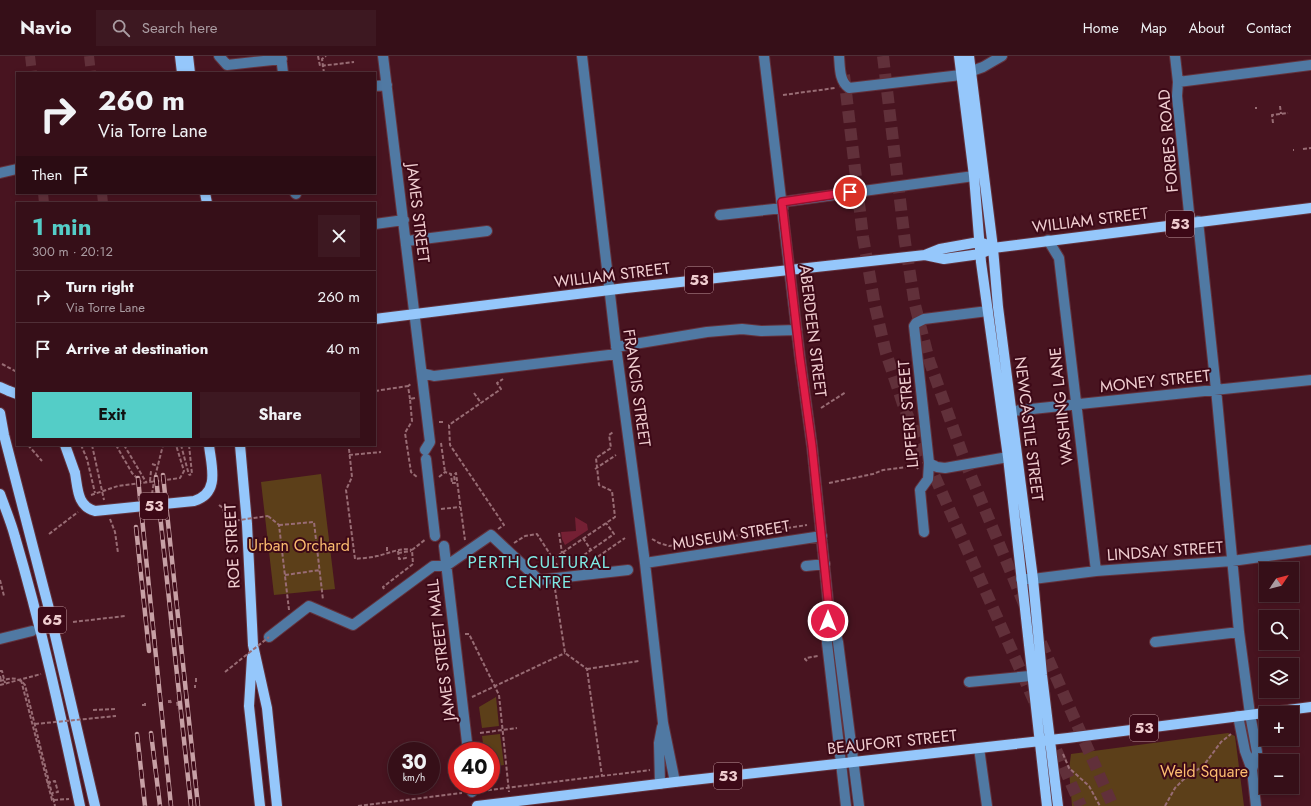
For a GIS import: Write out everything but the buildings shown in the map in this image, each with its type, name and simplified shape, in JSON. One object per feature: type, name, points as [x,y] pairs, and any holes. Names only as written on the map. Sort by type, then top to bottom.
[{"type":"main road","points":[[180,56],[182,72]]},
{"type":"main road","points":[[188,56],[190,72]]},
{"type":"main road","name":"NEWCASTLE STREET","points":[[959,56],[966,73],[992,248],[1007,412],[1008,457],[1021,579],[1037,676],[1045,740],[1058,806]]},
{"type":"main road","name":"NEWCASTLE STREET","points":[[969,56],[966,73],[980,254],[988,311],[1018,462],[1033,579],[1037,676]]},
{"type":"main road","name":"WILLIAM STREET","points":[[925,255],[944,259],[980,254],[992,248],[1048,240],[1311,208]]},
{"type":"main road","points":[[980,242],[992,248]]},
{"type":"main road","name":"WILLIAM STREET","points":[[376,319],[609,290],[925,255],[940,249],[980,242]]},
{"type":"main road","name":"65","points":[[0,413],[2,431],[48,606],[95,806]]},
{"type":"main road","name":"53","points":[[65,446],[75,473],[80,501],[88,509],[100,512],[194,501],[201,498],[209,491],[212,483],[209,446]]},
{"type":"main road","name":"ROE STREET","points":[[240,446],[247,524],[253,645],[249,706],[260,806]]},
{"type":"main road","name":"65","points":[[0,494],[14,536],[39,629],[58,705],[80,806]]},
{"type":"main road","name":"ROE STREET","points":[[253,645],[267,708],[278,806]]},
{"type":"main road","name":"BEAUFORT STREET","points":[[477,806],[979,748],[1311,707]]},
{"type":"main road","name":"NEWCASTLE STREET","points":[[1045,740],[1047,806]]},
{"type":"street","points":[[219,56],[227,65],[281,58],[283,72]]},
{"type":"street","name":"JAMES STREET","points":[[384,56],[422,373]]},
{"type":"street","name":"FRANCIS STREET","points":[[582,56],[616,351],[645,563],[663,723],[675,782]]},
{"type":"street","name":"ABERDEEN STREET","points":[[764,56],[822,536],[829,610],[827,643],[846,806]]},
{"type":"street","points":[[839,56],[842,78],[849,88],[966,73],[983,67],[1002,56]]},
{"type":"street","name":"FORBES ROAD","points":[[1174,56],[1178,82],[1177,96],[1216,389],[1239,632],[1250,714],[1257,752],[1252,770]]},
{"type":"street","points":[[1178,82],[1311,65]]},
{"type":"street","points":[[376,86],[387,85]]},
{"type":"street","points":[[0,173],[16,169]]},
{"type":"street","points":[[720,215],[974,176]]},
{"type":"street","points":[[376,224],[404,220]]},
{"type":"street","points":[[407,241],[487,231]]},
{"type":"street","name":"WASHING LANE","points":[[1048,240],[1059,258],[1096,571]]},
{"type":"street","name":"LIPFERT STREET","points":[[924,532],[920,490],[928,479],[929,462],[914,326],[916,323],[924,319],[988,311]]},
{"type":"street","points":[[435,534],[425,454],[430,442],[422,373],[434,376],[616,351],[714,332],[742,329],[761,331],[797,330]]},
{"type":"street","name":"MONEY STREET","points":[[1007,412],[1311,380]]},
{"type":"street","points":[[929,462],[937,467],[945,468],[1008,457]]},
{"type":"street","points":[[269,637],[309,606],[353,625],[433,566],[446,566],[491,535],[539,580],[628,570]]},
{"type":"street","name":"MUSEUM STREET","points":[[645,563],[822,536]]},
{"type":"street","name":"JAMES STREET MALL","points":[[444,546],[467,742]]},
{"type":"street","name":"LINDSAY STREET","points":[[1021,579],[1033,579],[1096,571],[1232,561],[1311,550]]},
{"type":"street","points":[[806,566],[825,564]]},
{"type":"street","name":"ABERDEEN STREET","points":[[829,610],[838,642],[859,806]]},
{"type":"street","points":[[0,639],[32,631]]},
{"type":"street","points":[[1155,642],[1239,632]]},
{"type":"street","points":[[969,682],[1037,676]]},
{"type":"street","points":[[1238,716],[1245,751],[1252,770],[1256,806]]},
{"type":"street","name":"FRANCIS STREET","points":[[660,784],[659,743],[663,723]]},
{"type":"street","points":[[979,748],[986,806]]},
{"type":"path","points":[[318,56],[320,66],[354,62]]},
{"type":"path","points":[[324,72],[322,59],[326,56]]},
{"type":"path","points":[[784,95],[839,88],[846,85]]},
{"type":"path","points":[[1280,106],[1281,114]]},
{"type":"path","points":[[1273,122],[1272,115],[1288,113]]},
{"type":"path","points":[[1303,149],[1311,148]]},
{"type":"path","points":[[2,364],[16,371]]},
{"type":"path","points":[[504,525],[450,445],[449,425],[501,389],[497,383],[502,379],[510,378]]},
{"type":"path","points":[[376,391],[408,386],[411,384]]},
{"type":"path","points":[[408,386],[412,421],[406,433],[410,472]]},
{"type":"path","points":[[821,408],[846,392]]},
{"type":"path","points":[[474,393],[481,403]]},
{"type":"path","points":[[410,399],[425,397]]},
{"type":"path","points":[[439,422],[444,422]]},
{"type":"path","points":[[553,559],[614,517],[612,491],[599,485],[596,468],[596,458],[611,448],[609,435],[613,432]]},
{"type":"path","points":[[29,446],[42,461]]},
{"type":"path","points":[[81,446],[87,459],[94,493]]},
{"type":"path","points":[[92,446],[105,503]]},
{"type":"path","points":[[117,446],[132,473],[141,482]]},
{"type":"path","points":[[125,446],[146,482]]},
{"type":"path","points":[[152,492],[163,446]]},
{"type":"path","points":[[88,496],[118,486],[180,478],[184,471],[176,446]]},
{"type":"path","points":[[181,446],[189,475],[192,474],[189,446]]},
{"type":"path","points":[[348,449],[352,477],[346,490],[354,559],[378,556],[387,552],[412,551],[435,534]]},
{"type":"path","points":[[349,455],[381,452]]},
{"type":"path","points":[[596,468],[616,454]]},
{"type":"path","points":[[152,464],[158,466]]},
{"type":"path","points":[[829,483],[873,474],[883,470],[916,466],[928,479]]},
{"type":"path","points":[[150,481],[151,471]]},
{"type":"path","points":[[429,485],[445,472],[451,474],[452,483],[455,482],[454,475],[456,473],[467,551]]},
{"type":"path","points":[[219,505],[223,508],[225,528],[226,533],[229,533],[228,524],[225,525],[226,529],[226,534],[231,533]]},
{"type":"path","points":[[49,534],[78,512],[80,506]]},
{"type":"path","points":[[442,509],[461,507]]},
{"type":"path","points":[[108,514],[115,532],[118,553]]},
{"type":"path","points":[[225,522],[268,516],[279,525],[290,621]]},
{"type":"path","points":[[279,525],[314,522],[325,613]]},
{"type":"path","points":[[559,533],[562,552],[571,564],[614,534],[606,523]]},
{"type":"path","points":[[652,539],[669,546],[807,525]]},
{"type":"path","points":[[506,549],[525,536],[537,534],[559,567]]},
{"type":"path","points":[[583,538],[591,550]]},
{"type":"path","points":[[593,560],[625,538]]},
{"type":"path","points":[[387,547],[387,552]]},
{"type":"path","points":[[383,587],[413,564],[412,551]]},
{"type":"path","points":[[398,552],[399,559],[406,558],[405,555]]},
{"type":"path","points":[[285,575],[320,570]]},
{"type":"path","points":[[554,579],[565,653],[587,669],[639,661]]},
{"type":"path","points":[[0,580],[4,596]]},
{"type":"path","points":[[72,622],[125,616]]},
{"type":"path","points":[[454,635],[469,634],[499,695],[510,802]]},
{"type":"path","points":[[225,672],[269,637]]},
{"type":"path","points":[[482,693],[565,653]]},
{"type":"path","points":[[807,661],[805,659],[822,656]]},
{"type":"path","points":[[587,669],[602,776]]},
{"type":"path","points":[[0,671],[2,671],[5,683]]},
{"type":"path","points":[[0,684],[22,680],[42,674]]},
{"type":"path","points":[[0,676],[1,681],[13,678],[19,679],[25,685],[55,806]]},
{"type":"path","points":[[22,680],[52,800],[68,799]]},
{"type":"path","points":[[177,702],[178,708]]},
{"type":"path","points":[[162,704],[162,710]]},
{"type":"path","points":[[92,710],[115,709]]},
{"type":"path","points":[[34,724],[116,716]]},
{"type":"path","points":[[480,733],[517,728]]},
{"type":"path","points":[[1165,806],[1175,788],[1183,780],[1204,765],[1221,742],[1234,732]]},
{"type":"path","points":[[1063,754],[1070,768],[1093,791],[1100,806]]},
{"type":"path","points":[[500,788],[660,769]]},
{"type":"path","points":[[47,783],[55,781],[58,792],[52,793]]},
{"type":"path","points":[[358,806],[448,792]]},
{"type":"green space","name":"Urban Orchard","points":[[321,474],[335,589],[274,595],[261,482]]},
{"type":"green space","points":[[496,697],[499,726],[482,728],[479,707]]},
{"type":"green space","name":"Weld Square","points":[[1228,733],[1235,736],[1244,806],[1072,806],[1069,770],[1071,754]]},
{"type":"green space","points":[[500,734],[504,765],[500,766],[500,742],[483,742],[482,736]]},
{"type":"shaded area","points":[[575,517],[587,524],[588,530],[565,545],[561,532],[576,531]]},
{"type":"tunnel","points":[[30,56],[32,72]]},
{"type":"tunnel","points":[[89,56],[91,72]]},
{"type":"tunnel","points":[[883,56],[905,242],[915,305],[929,360],[966,464],[1027,611],[1113,806]]},
{"type":"tunnel","points":[[844,75],[863,237],[875,306],[886,353],[904,407],[1035,703]]},
{"type":"tunnel","points":[[43,194],[44,202]]},
{"type":"tunnel","points":[[102,194],[103,202]]},
{"type":"tunnel","points":[[1049,734],[1081,806]]},
{"type":"railway","points":[[163,475],[198,806]]},
{"type":"railway","points":[[156,477],[191,806]]},
{"type":"railway","points":[[138,478],[171,806]]},
{"type":"railway","points":[[136,527],[149,651]]},
{"type":"railway","points":[[151,733],[160,806]]},
{"type":"railway","points":[[137,734],[145,806]]},
{"type":"district","name":"PERTH CULTURAL CENTRE","points":[[539,572]]},
{"type":"route","points":[[828,621],[829,610],[814,461],[800,358],[782,202],[850,192]]}]
